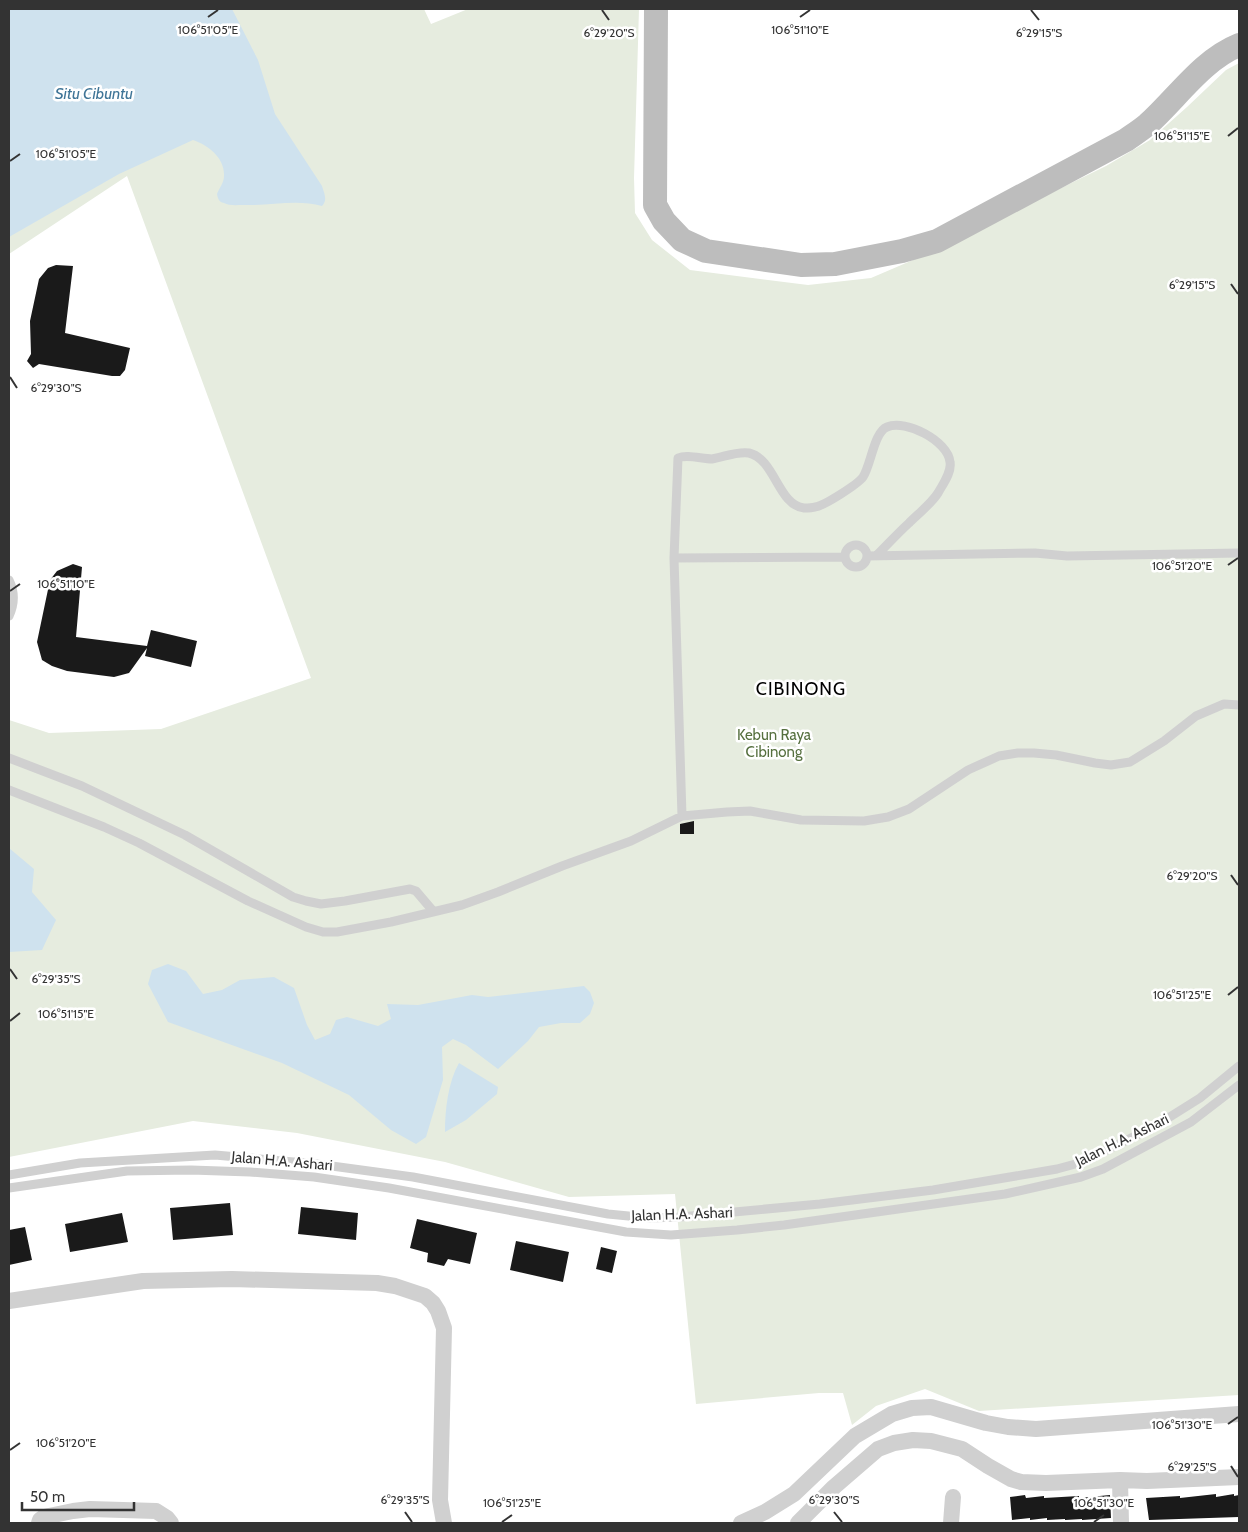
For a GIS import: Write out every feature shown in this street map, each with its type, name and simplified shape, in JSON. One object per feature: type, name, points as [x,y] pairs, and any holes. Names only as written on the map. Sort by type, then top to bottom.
[{"type":"street","points":[[656,9],[655,205],[664,221],[682,240],[706,251],[802,265],[835,264],[902,251],[921,246],[953,233],[1126,140],[1146,126],[1203,69],[1223,53],[1239,45]]},
{"type":"street","points":[[9,1301],[143,1281],[232,1279],[377,1283],[403,1288],[425,1296],[438,1311],[444,1328],[440,1500],[444,1523]]},
{"type":"street","points":[[741,1523],[765,1512],[794,1494],[855,1436],[886,1417],[912,1408],[931,1407],[986,1423],[1036,1429],[1239,1414]]},
{"type":"street","points":[[798,1523],[878,1449],[894,1443],[913,1440],[932,1441],[962,1449],[1011,1479],[1021,1482],[1147,1481],[1239,1477]]},
{"type":"street","points":[[1120,1480],[1121,1523]]},
{"type":"street","points":[[951,1523],[953,1497]]},
{"type":"street","points":[[39,1523],[44,1517],[90,1509],[156,1511],[171,1523]]},
{"type":"lane","points":[[682,816],[674,558],[678,458],[682,456],[706,459],[729,454],[749,453],[763,462],[792,503],[802,508],[816,507],[846,490],[862,478],[873,454],[879,433],[886,427],[899,425],[912,428],[932,437],[947,452],[951,463],[946,480],[934,498],[877,555]]},
{"type":"lane","points":[[855,544],[862,546],[867,552],[866,562],[858,567],[850,566],[844,557],[846,550],[855,544]]},
{"type":"lane","points":[[867,556],[1035,553],[1067,556],[1239,553]]},
{"type":"lane","points":[[674,558],[844,557]]},
{"type":"lane","points":[[9,580],[14,594],[14,602],[9,616]]},
{"type":"lane","points":[[9,790],[104,827],[147,847],[248,901],[306,928],[323,932],[337,932],[391,922],[462,905],[562,866],[631,842],[682,816],[750,812],[800,820],[864,821],[888,817],[909,809],[968,770],[999,756],[1034,753],[1111,765],[1130,762],[1164,741],[1196,716],[1224,704],[1239,705]]},
{"type":"lane","points":[[9,758],[82,786],[185,835],[293,897],[321,904],[363,899],[410,889],[416,890],[433,911]]},
{"type":"lane","name":"Jalan H.A. Ashari","points":[[9,1175],[80,1163],[215,1155],[318,1164],[413,1177],[628,1217],[680,1217],[820,1204],[933,1190],[1057,1169],[1079,1163],[1157,1125],[1200,1098],[1239,1066]]},
{"type":"lane","name":"Jalan H.A. Ashari","points":[[9,1188],[127,1172],[214,1170],[314,1177],[449,1198],[626,1232],[671,1235],[784,1225],[1004,1194],[1058,1183],[1103,1169],[1191,1122],[1239,1085]]},
{"type":"lane","points":[[80,1163],[82,1177]]},
{"type":"lane","points":[[351,1183],[353,1169]]},
{"type":"lane","points":[[1057,1169],[1058,1183]]},
{"type":"lane","points":[[626,1232],[628,1217]]},
{"type":"green space","name":"Kebun Raya Cibinong","points":[[9,9],[424,9],[431,24],[468,9],[639,9],[634,178],[635,213],[652,240],[690,270],[808,285],[871,278],[920,257],[1106,166],[1150,140],[1226,70],[1239,63],[1239,1395],[979,1411],[925,1389],[876,1406],[852,1425],[843,1393],[819,1393],[696,1404],[675,1194],[569,1197],[445,1162],[297,1133],[193,1121],[9,1157],[9,720],[49,733],[161,729],[311,678],[127,176],[9,254]]},
{"type":"water","name":"Situ Cibuntu","points":[[9,9],[232,9],[258,60],[275,114],[322,186],[325,196],[324,204],[322,206],[303,203],[228,205],[221,202],[217,194],[224,179],[222,163],[210,149],[193,140],[119,174],[9,237]]},
{"type":"water","points":[[9,848],[34,869],[32,892],[56,920],[42,950],[9,952]]},
{"type":"water","points":[[168,964],[186,971],[203,994],[222,990],[240,980],[274,977],[294,988],[307,1025],[315,1040],[330,1034],[336,1020],[347,1017],[378,1026],[391,1019],[387,1004],[418,1005],[472,995],[488,997],[584,986],[590,992],[594,1003],[590,1014],[580,1023],[561,1023],[539,1027],[528,1041],[498,1069],[466,1045],[453,1039],[442,1047],[443,1080],[426,1137],[416,1144],[391,1130],[349,1095],[282,1063],[168,1022],[148,984],[152,970]]},
{"type":"water","points":[[459,1063],[498,1087],[497,1094],[466,1120],[445,1132],[448,1096],[452,1079]]},
{"type":"building","points":[[56,265],[73,266],[65,333],[130,348],[125,370],[120,376],[39,364],[33,368],[27,361],[31,354],[30,321],[39,279],[48,268]]},
{"type":"building","points":[[73,564],[82,567],[76,637],[147,646],[151,630],[197,641],[191,667],[145,656],[147,648],[129,673],[114,677],[67,671],[42,660],[37,642],[50,580],[57,571]]},
{"type":"building","points":[[694,821],[694,834],[680,834],[680,824]]},
{"type":"building","points":[[230,1203],[233,1235],[173,1240],[170,1208]]},
{"type":"building","points":[[301,1207],[358,1213],[356,1240],[298,1234]]},
{"type":"building","points":[[122,1213],[128,1242],[70,1252],[65,1224]]},
{"type":"building","points":[[417,1219],[477,1233],[470,1264],[448,1259],[444,1266],[427,1262],[428,1253],[410,1248]]},
{"type":"building","points":[[25,1227],[32,1260],[9,1265],[9,1230]]},
{"type":"building","points":[[516,1241],[569,1252],[563,1282],[510,1270]]},
{"type":"building","points":[[601,1247],[617,1251],[612,1273],[596,1269]]},
{"type":"building","points":[[1216,1494],[1216,1497],[1239,1495],[1239,1517],[1149,1520],[1146,1498],[1180,1496],[1180,1498]]},
{"type":"building","points":[[1025,1495],[1026,1498],[1079,1496],[1079,1498],[1110,1495],[1111,1518],[1047,1520],[1047,1518],[1030,1520],[1030,1518],[1012,1520],[1010,1497]]},
{"type":"district","name":"CIBINONG","points":[[801,689]]}]
